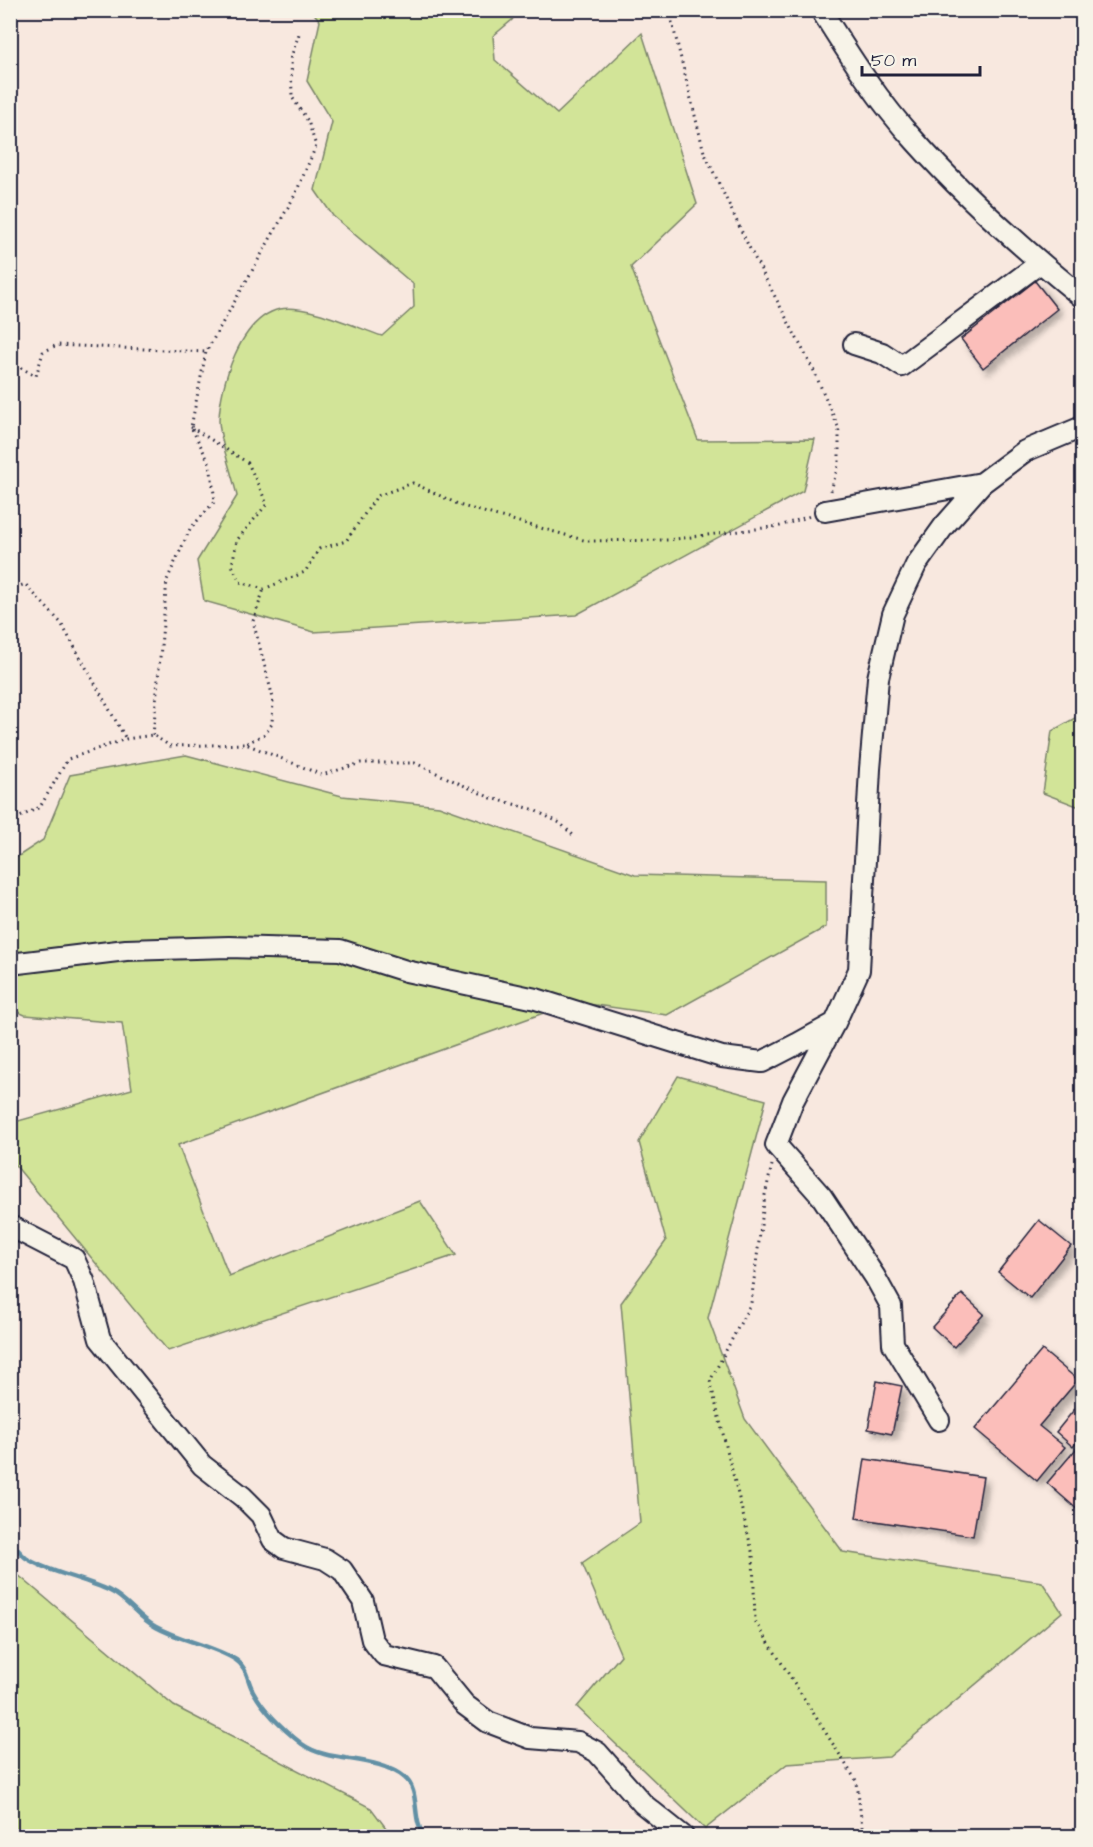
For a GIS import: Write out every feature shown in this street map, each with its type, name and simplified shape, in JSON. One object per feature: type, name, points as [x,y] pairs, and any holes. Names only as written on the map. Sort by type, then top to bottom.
[{"type":"street","points":[[821,10],[884,103],[914,140],[992,219],[1083,297]]},
{"type":"street","points":[[854,344],[882,353],[902,366],[1040,262]]},
{"type":"street","points":[[939,1420],[894,1344],[891,1306],[874,1277],[822,1197],[776,1145],[793,1101],[835,1023],[859,970],[870,769],[878,678],[893,614],[916,565],[944,526],[982,483],[1025,451],[1083,427]]},
{"type":"street","points":[[825,511],[982,483]]},
{"type":"street","points":[[10,964],[126,950],[229,947],[340,950],[406,971],[536,999],[722,1057],[762,1062],[835,1023]]},
{"type":"street","points":[[10,1226],[74,1259],[84,1281],[100,1339],[202,1465],[243,1497],[261,1515],[273,1540],[284,1548],[325,1559],[342,1570],[363,1601],[372,1640],[384,1655],[434,1667],[465,1705],[488,1722],[530,1738],[578,1742],[597,1752],[643,1804],[683,1836]]},
{"type":"path","points":[[191,427],[248,463],[267,504],[237,540],[232,565],[240,582],[264,589],[305,572],[320,549],[346,541],[377,496],[413,483],[462,506],[586,541],[668,540],[780,526],[825,511],[839,462],[839,429],[814,371],[749,247],[704,152],[669,10]]},
{"type":"path","points":[[153,735],[167,580],[190,529],[214,501],[210,464],[191,427],[206,352],[295,195],[316,146],[308,121],[292,97],[291,57],[299,34]]},
{"type":"path","points":[[10,362],[36,376],[43,352],[57,345],[206,352]]},
{"type":"path","points":[[10,590],[25,584],[61,623],[126,739]]},
{"type":"path","points":[[246,744],[266,734],[272,724],[273,698],[253,621],[264,589]]},
{"type":"path","points":[[10,822],[40,807],[68,759],[126,739],[153,735],[170,746],[246,744],[322,775],[361,763],[414,763],[491,798],[532,809],[560,823],[574,836]]},
{"type":"path","points":[[776,1145],[765,1196],[752,1303],[710,1381],[753,1555],[755,1621],[857,1782],[863,1836]]},
{"type":"green space","points":[[312,11],[517,11],[512,20],[493,36],[495,60],[557,114],[642,33],[697,204],[631,267],[698,440],[815,439],[803,491],[576,615],[314,632],[204,601],[197,561],[237,496],[221,437],[219,420],[228,372],[243,339],[266,315],[280,309],[291,308],[317,313],[382,336],[414,307],[413,284],[333,216],[315,190],[332,122],[307,81],[320,21]]},
{"type":"green space","points":[[1082,714],[1082,808],[1043,793],[1052,731]]},
{"type":"green space","points":[[186,755],[342,796],[439,806],[635,875],[826,880],[826,927],[667,1015],[574,1002],[178,1145],[229,1276],[420,1201],[456,1255],[168,1351],[11,1160],[11,1123],[132,1089],[122,1023],[25,1015],[11,1009],[11,861],[43,840],[70,775]]},
{"type":"green space","points":[[678,1076],[766,1100],[708,1318],[745,1419],[843,1552],[1042,1582],[1062,1612],[889,1757],[787,1764],[705,1829],[577,1707],[621,1655],[582,1563],[640,1523],[621,1303],[666,1241],[639,1142]]},
{"type":"green space","points":[[11,1569],[174,1706],[371,1808],[392,1836],[11,1836]]},
{"type":"building","points":[[1035,281],[1057,309],[983,368],[961,339]]},
{"type":"building","points":[[1039,1220],[1071,1246],[1030,1298],[998,1272]]},
{"type":"building","points":[[962,1294],[984,1314],[954,1347],[932,1327]]},
{"type":"building","points":[[1042,1350],[1078,1380],[1039,1426],[1065,1447],[1037,1481],[975,1429]]},
{"type":"building","points":[[877,1381],[902,1386],[892,1434],[868,1429]]},
{"type":"building","points":[[1082,1400],[1082,1436],[1073,1447],[1056,1432]]},
{"type":"building","points":[[1082,1442],[1082,1507],[1079,1511],[1047,1483]]},
{"type":"building","points":[[865,1459],[983,1477],[973,1536],[856,1518]]},
{"type":"waterway","points":[[10,1541],[26,1558],[35,1563],[116,1594],[156,1627],[217,1650],[236,1660],[242,1666],[253,1691],[263,1706],[302,1744],[325,1754],[380,1765],[405,1778],[413,1791],[418,1823],[425,1836]]}]
